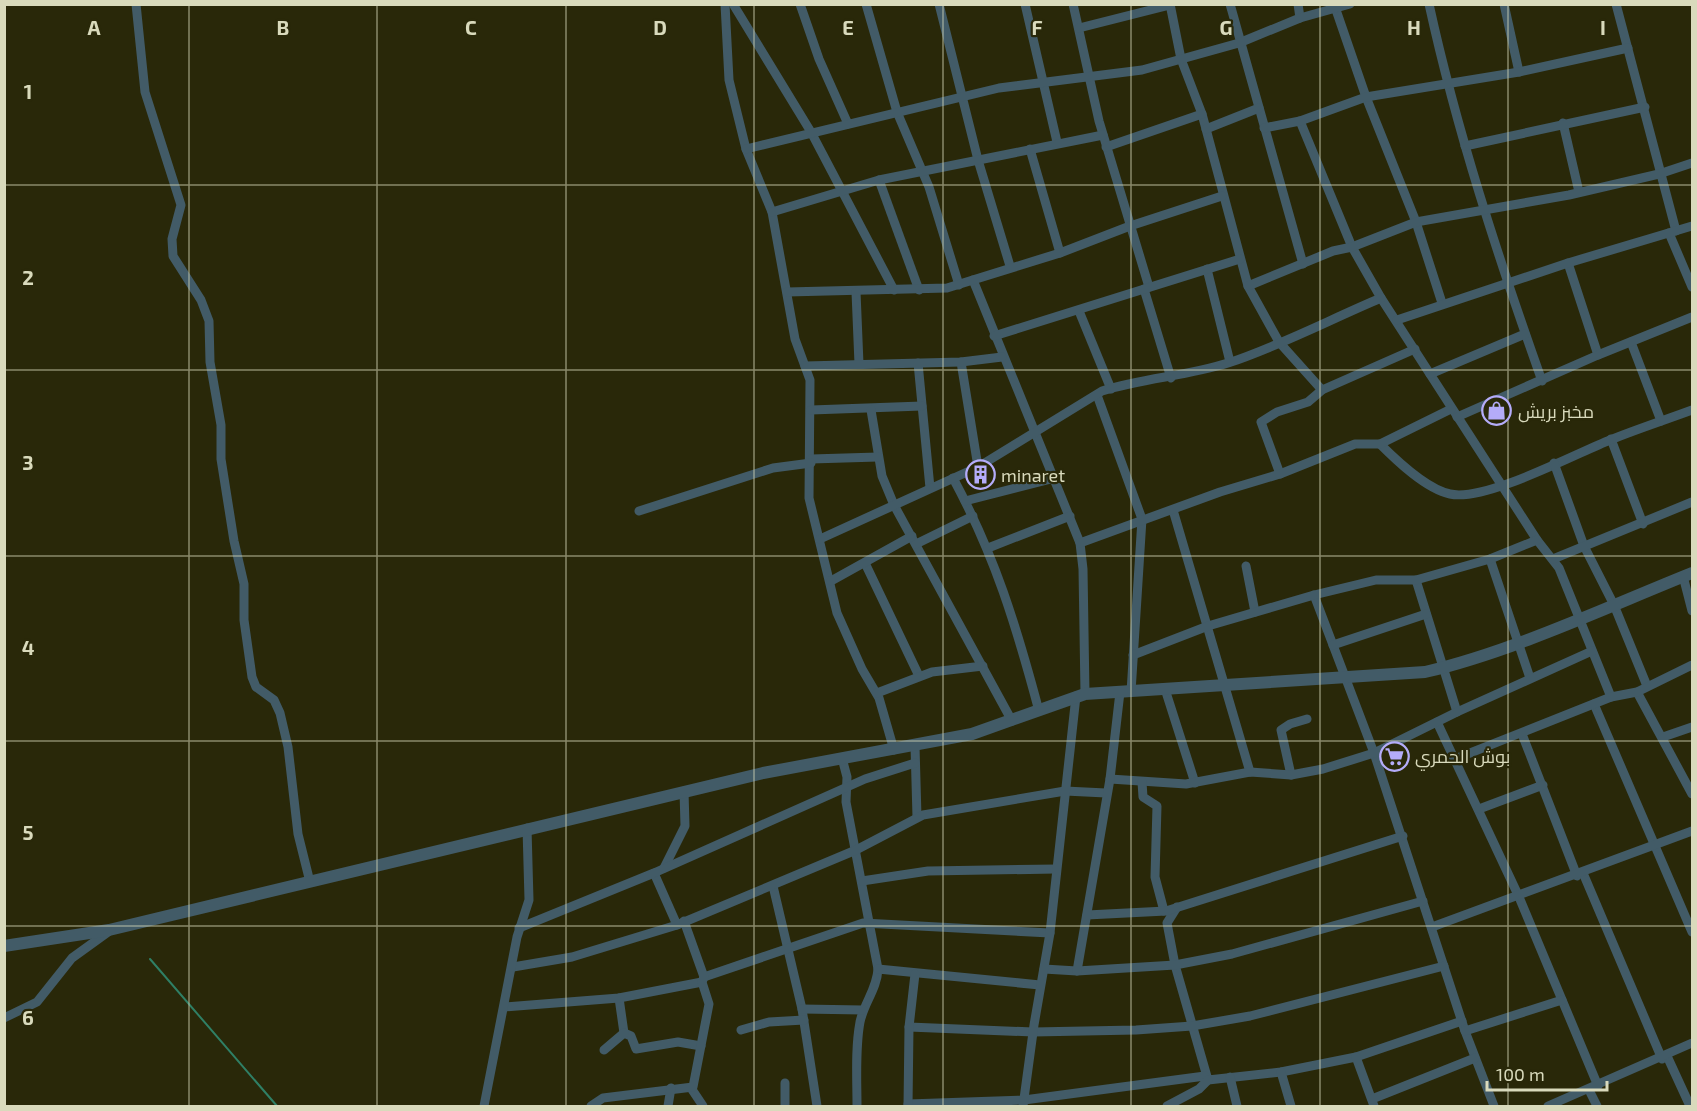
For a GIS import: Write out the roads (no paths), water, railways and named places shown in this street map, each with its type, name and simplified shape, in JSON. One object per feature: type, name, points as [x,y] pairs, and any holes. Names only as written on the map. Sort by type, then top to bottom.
[{"type":"street","points":[[136,4],[145,92],[181,205],[172,239],[173,256],[201,300],[209,321],[210,362],[220,425],[220,459],[244,584],[244,620],[252,677],[256,687],[274,699],[280,713],[289,754],[298,834],[310,882]]},
{"type":"street","points":[[725,4],[728,71],[746,149],[772,212],[797,349],[810,380],[809,498],[837,613],[877,693],[894,750]]},
{"type":"street","points":[[733,4],[811,132],[894,290]]},
{"type":"street","points":[[800,4],[819,59],[848,124]]},
{"type":"street","points":[[867,4],[897,112],[923,173],[959,285]]},
{"type":"street","points":[[939,4],[978,160],[1010,266]]},
{"type":"street","points":[[1025,4],[1057,142]]},
{"type":"street","points":[[1073,4],[1088,78],[1106,147],[1171,378]]},
{"type":"street","points":[[1230,4],[1239,43],[1303,264]]},
{"type":"street","points":[[1298,4],[1300,18]]},
{"type":"street","points":[[746,149],[999,88],[1142,70],[1239,43],[1300,18],[1350,4]]},
{"type":"street","points":[[1429,4],[1446,82],[1465,146],[1542,381]]},
{"type":"street","points":[[1504,4],[1520,72]]},
{"type":"street","points":[[1616,4],[1644,107],[1673,232],[1692,287]]},
{"type":"street","points":[[1079,28],[1170,5],[1181,59],[1202,114],[1222,196],[1248,286],[1279,342],[1322,390]]},
{"type":"street","points":[[1335,7],[1366,97],[1416,222],[1442,303]]},
{"type":"street","points":[[1264,128],[1300,121],[1366,97],[1446,82],[1520,72],[1628,48]]},
{"type":"street","points":[[1465,146],[1644,107]]},
{"type":"street","points":[[1206,129],[1259,108]]},
{"type":"street","points":[[1106,147],[1202,114]]},
{"type":"street","points":[[1300,121],[1352,246],[1381,298],[1501,486],[1537,540],[1553,559],[1611,697]]},
{"type":"street","points":[[1563,123],[1579,192]]},
{"type":"street","points":[[772,212],[879,180],[923,173],[1057,142],[1103,135]]},
{"type":"street","points":[[1030,149],[1060,253]]},
{"type":"street","points":[[1248,286],[1333,251],[1416,222],[1579,192],[1659,174],[1692,163]]},
{"type":"street","points":[[879,180],[919,290]]},
{"type":"street","points":[[787,292],[919,290],[959,285],[1010,266],[1060,253],[1130,226],[1222,196]]},
{"type":"street","points":[[1397,320],[1442,303],[1692,226]]},
{"type":"street","points":[[994,336],[1240,259]]},
{"type":"street","points":[[1568,263],[1598,355]]},
{"type":"street","points":[[1207,269],[1230,362]]},
{"type":"street","points":[[973,280],[1002,357],[1070,516],[1080,543],[1083,569],[1081,695],[1065,791],[1050,933],[1040,985],[1024,1103]]},
{"type":"street","points":[[856,292],[859,364]]},
{"type":"street","points":[[820,539],[978,467],[1111,389],[1171,378],[1230,362],[1381,298]]},
{"type":"street","points":[[1079,311],[1111,389]]},
{"type":"street","points":[[1080,543],[1220,492],[1280,474],[1354,444],[1380,444],[1454,413],[1542,381],[1598,355],[1692,317]]},
{"type":"street","points":[[1430,374],[1525,334]]},
{"type":"street","points":[[1631,342],[1661,421]]},
{"type":"street","points":[[1280,474],[1262,422],[1277,412],[1308,402],[1322,390],[1416,350]]},
{"type":"street","points":[[805,366],[961,362],[1002,357]]},
{"type":"street","points":[[961,362],[978,467]]},
{"type":"street","points":[[918,363],[930,489]]},
{"type":"street","points":[[1077,970],[1106,793],[1133,655],[1142,519],[1098,395]]},
{"type":"street","points":[[811,410],[871,410],[922,406]]},
{"type":"street","points":[[871,410],[882,476],[894,506],[1012,721]]},
{"type":"street","points":[[1380,444],[1401,465],[1444,492],[1463,494],[1501,486],[1611,439],[1692,410]]},
{"type":"street","points":[[1611,439],[1644,524]]},
{"type":"street","points":[[639,511],[773,468],[811,461],[878,457]]},
{"type":"street","points":[[1554,463],[1584,546],[1614,605],[1647,686]]},
{"type":"street","points":[[965,501],[1055,477]]},
{"type":"street","points":[[953,478],[988,548],[1012,613],[1039,711]]},
{"type":"street","points":[[1553,559],[1644,524],[1692,502]]},
{"type":"street","points":[[1173,510],[1250,772]]},
{"type":"street","points":[[831,582],[865,562],[973,516]]},
{"type":"street","points":[[988,548],[1070,516]]},
{"type":"street","points":[[1133,655],[1208,626],[1314,595],[1376,580],[1416,580],[1490,559],[1537,540]]},
{"type":"street","points":[[1490,559],[1530,678]]},
{"type":"street","points":[[865,562],[919,676]]},
{"type":"street","points":[[1246,566],[1247,582],[1255,612]]},
{"type":"street","points":[[4,946],[110,930],[684,791],[972,734],[1081,695],[1414,674],[1444,668],[1518,642],[1688,574],[1692,611]]},
{"type":"street","points":[[1416,580],[1457,712]]},
{"type":"street","points":[[1314,595],[1374,753],[1465,1031],[1494,1107]]},
{"type":"street","points":[[1333,645],[1426,614]]},
{"type":"street","points":[[1110,779],[1195,783],[1250,772],[1291,775],[1374,753],[1457,712],[1592,651]]},
{"type":"street","points":[[1455,759],[1611,697],[1637,692],[1692,665]]},
{"type":"street","points":[[877,693],[941,670],[983,666]]},
{"type":"street","points":[[1165,689],[1195,783]]},
{"type":"street","points":[[1637,692],[1692,794]]},
{"type":"street","points":[[1594,704],[1692,932]]},
{"type":"street","points":[[1291,775],[1281,730],[1290,724],[1307,719]]},
{"type":"street","points":[[1437,722],[1519,897],[1562,1000],[1594,1088],[1597,1107]]},
{"type":"street","points":[[1663,737],[1692,727]]},
{"type":"street","points":[[1522,734],[1580,874],[1665,1057],[1689,1094],[1690,1107]]},
{"type":"street","points":[[915,746],[917,817]]},
{"type":"street","points":[[842,758],[847,777],[845,788],[878,969],[875,988],[863,1010],[858,1040],[857,1107]]},
{"type":"street","points":[[519,928],[654,873],[845,788],[915,763]]},
{"type":"street","points":[[1142,782],[1143,797],[1157,806],[1155,877],[1164,911]]},
{"type":"street","points":[[1479,809],[1543,785]]},
{"type":"street","points":[[664,868],[685,826],[684,791]]},
{"type":"street","points":[[513,967],[572,957],[681,923],[856,850],[917,817],[1065,791],[1106,793]]},
{"type":"street","points":[[484,1107],[519,928],[530,891],[527,828]]},
{"type":"street","points":[[1432,927],[1519,897],[1692,831]]},
{"type":"street","points":[[1087,915],[1164,911],[1403,836]]},
{"type":"street","points":[[862,881],[928,871],[1056,869]]},
{"type":"street","points":[[654,873],[681,923],[703,979],[709,1004],[691,1088],[703,1107]]},
{"type":"street","points":[[773,886],[802,1009],[817,1107]]},
{"type":"street","points":[[1044,969],[1077,970],[1175,965],[1232,954],[1423,901]]},
{"type":"street","points":[[1167,1107],[1199,1089],[1206,1078],[1175,965],[1167,923],[1177,907]]},
{"type":"street","points":[[504,1007],[619,998],[703,979],[789,947],[870,922],[1050,933]]},
{"type":"street","points":[[4,1018],[37,1002],[72,958],[110,930]]},
{"type":"street","points":[[909,1027],[1033,1032],[1136,1030],[1192,1026],[1250,1016],[1444,966]]},
{"type":"street","points":[[878,969],[1040,985]]},
{"type":"street","points":[[915,974],[909,1027],[908,1105],[1024,1103],[1206,1078],[1281,1072],[1356,1057],[1462,1021]]},
{"type":"street","points":[[619,998],[624,1032]]},
{"type":"street","points":[[1465,1031],[1562,1000]]},
{"type":"street","points":[[802,1009],[863,1010]]},
{"type":"street","points":[[741,1030],[769,1022],[804,1020]]},
{"type":"street","points":[[624,1032],[631,1036],[636,1049],[678,1042],[701,1046]]},
{"type":"street","points":[[604,1050],[624,1032]]},
{"type":"street","points":[[1548,1107],[1665,1057],[1692,1043]]},
{"type":"street","points":[[1356,1057],[1373,1103],[1476,1058]]},
{"type":"street","points":[[1281,1072],[1291,1107]]},
{"type":"street","points":[[1230,1077],[1237,1107]]},
{"type":"street","points":[[785,1083],[785,1107]]},
{"type":"street","points":[[591,1107],[603,1098],[670,1088],[691,1088]]},
{"type":"street","points":[[668,1107],[670,1088]]},
{"type":"waterway","points":[[150,959],[277,1106]]},
{"type":"place","name":"مخبز بريش","points":[[1497,411]]},
{"type":"place","name":"minaret","points":[[980,475]]},
{"type":"place","name":"بوش الحمري","points":[[1394,756]]}]
